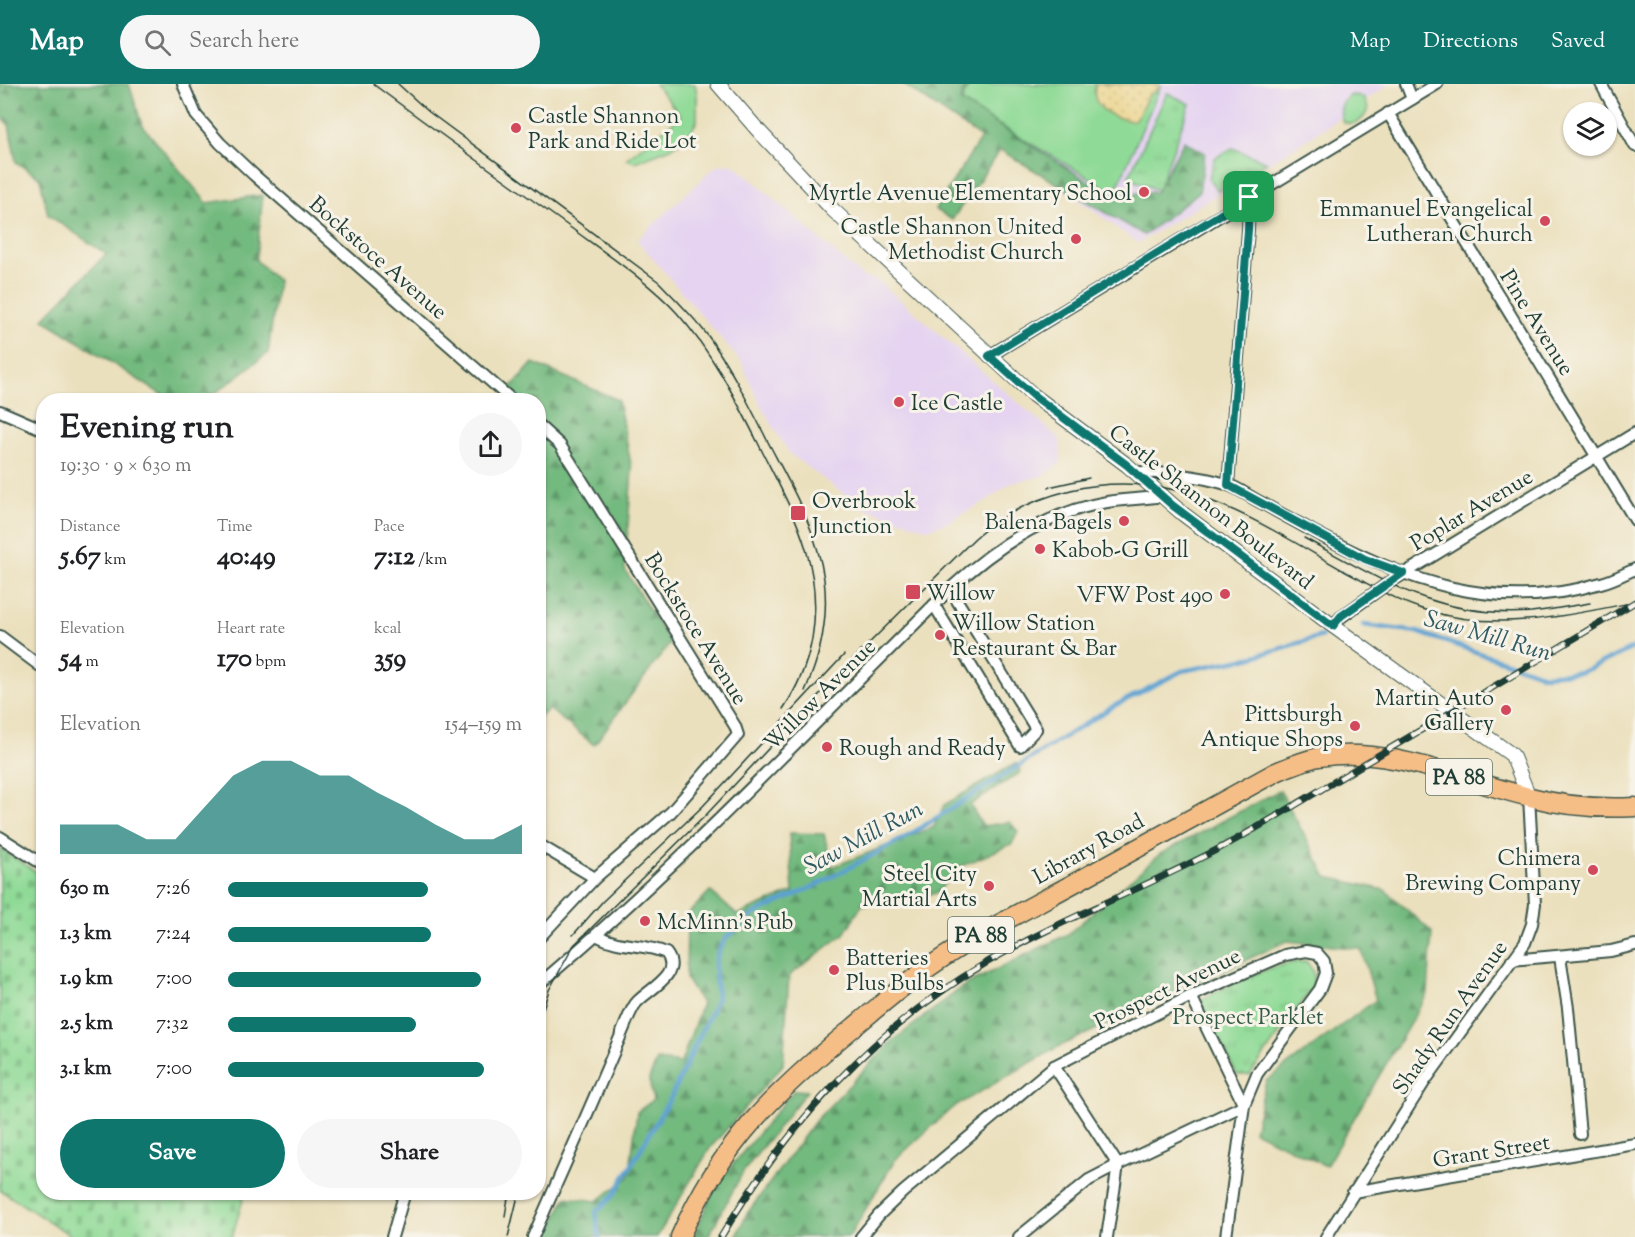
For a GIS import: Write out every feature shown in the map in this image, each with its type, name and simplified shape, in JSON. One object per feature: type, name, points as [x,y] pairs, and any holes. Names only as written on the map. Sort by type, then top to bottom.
[{"type":"main road","name":"Library Road","points":[[680,1237],[710,1175],[762,1108],[787,1083],[885,1001],[925,970],[979,935],[1276,772],[1318,757],[1369,755],[1410,763],[1529,797],[1563,804],[1609,808],[1635,807]]},
{"type":"street","name":"Bockstoce Avenue","points":[[183,84],[196,115],[220,143],[505,393]]},
{"type":"street","name":"Castle Shannon Boulevard","points":[[718,84],[833,210],[1033,395],[1136,472],[1177,510],[1512,755],[1529,797]]},
{"type":"street","points":[[1406,84],[1412,99]]},
{"type":"street","points":[[989,356],[1437,84]]},
{"type":"street","points":[[1601,84],[1635,146]]},
{"type":"street","name":"Pine Avenue","points":[[1388,113],[1635,520]]},
{"type":"street","points":[[1228,485],[1249,197]]},
{"type":"street","points":[[0,411],[36,427]]},
{"type":"street","name":"Bockstoce Avenue","points":[[546,432],[560,445],[738,735]]},
{"type":"street","name":"Poplar Avenue","points":[[1333,626],[1341,616],[1403,573],[1635,433]]},
{"type":"street","points":[[1136,472],[1182,474],[1228,485],[1365,559],[1455,589],[1515,596],[1552,593],[1602,583],[1635,569]]},
{"type":"street","name":"Willow Avenue","points":[[546,978],[598,936],[832,709],[950,589],[978,565],[1014,540],[1062,515],[1108,502],[1163,496]]},
{"type":"street","points":[[934,605],[1020,746],[1036,729],[950,589]]},
{"type":"street","points":[[0,636],[36,663]]},
{"type":"street","name":"Willow Avenue","points":[[546,931],[596,878],[671,812],[738,735]]},
{"type":"street","name":"Shady Run Avenue","points":[[1326,1237],[1425,1081],[1525,943],[1532,924],[1535,904],[1529,797]]},
{"type":"street","points":[[0,837],[36,860]]},
{"type":"street","points":[[546,849],[596,878]]},
{"type":"street","points":[[533,1237],[600,1088],[632,1010],[641,998],[667,977],[670,969],[669,956],[660,950],[613,943],[598,936]]},
{"type":"street","points":[[1512,960],[1611,951],[1635,945]]},
{"type":"street","name":"Prospect Avenue","points":[[861,1237],[879,1215],[903,1192],[1054,1066],[1191,996],[1285,955],[1306,951],[1317,953],[1324,961],[1326,973],[1320,989],[1257,1074],[1244,1106],[1226,1237]]},
{"type":"street","points":[[1560,957],[1568,1008],[1580,1134]]},
{"type":"street","points":[[1019,1237],[1089,1180],[1118,1164],[1244,1106],[1191,996]]},
{"type":"street","points":[[1054,1066],[1118,1164],[1107,1237]]},
{"type":"street","name":"Grant Street","points":[[1353,1192],[1635,1144]]},
{"type":"street","points":[[392,1237],[403,1200]]},
{"type":"shaded area","name":"Myrtle Avenue Elementary School","points":[[923,84],[1390,84],[1303,142],[1138,243],[921,86]]},
{"type":"shaded area","points":[[717,165],[735,165],[863,277],[877,280],[1060,439],[1061,463],[1043,476],[1011,483],[986,501],[946,523],[928,529],[861,507],[789,453],[761,406],[742,363],[637,240]]},
{"type":"green space","points":[[0,84],[129,84],[142,125],[207,203],[263,195],[256,260],[278,281],[268,353],[215,393],[159,393],[43,319],[106,254],[48,215],[40,178],[16,162],[9,125],[0,116]]},
{"type":"green space","points":[[655,84],[695,84],[697,121],[690,133],[671,148],[635,162],[626,159],[681,116]]},
{"type":"green space","points":[[903,84],[970,84],[960,101],[1110,195],[1156,192],[1184,141],[1205,153],[1199,192],[1144,235],[1000,150],[952,220],[935,209],[981,138]]},
{"type":"green space","points":[[967,84],[1159,84],[1160,87],[1115,193],[962,103]]},
{"type":"green space","points":[[1167,93],[1190,104],[1158,190],[1128,178]]},
{"type":"green space","points":[[1352,95],[1363,97],[1368,108],[1365,116],[1352,124],[1343,122],[1341,110],[1345,100]]},
{"type":"green space","points":[[1232,148],[1267,162],[1218,191],[1209,178],[1215,158]]},
{"type":"green space","points":[[533,363],[618,400],[632,469],[625,570],[670,643],[594,745],[549,709],[546,712],[546,393],[506,393]]},
{"type":"green space","points":[[1016,763],[1021,772],[970,805],[983,826],[1010,822],[1018,832],[1012,844],[957,868],[937,893],[862,905],[844,934],[789,976],[783,1065],[710,1148],[657,1237],[547,1237],[566,1197],[597,1201],[629,1177],[637,1112],[653,1100],[649,1079],[657,1060],[681,1063],[702,1003],[686,979],[687,915],[710,891],[737,915],[793,892],[789,833],[824,834],[832,867],[934,827],[944,805]]},
{"type":"green space","points":[[1280,790],[1327,877],[1385,890],[1432,932],[1428,993],[1326,1166],[1254,1131],[1266,1081],[1376,1000],[1361,949],[1287,941],[1056,1048],[952,1108],[895,1160],[849,1237],[736,1237],[746,1215],[816,1120],[890,1043],[965,985],[1068,934],[1160,854]]},
{"type":"green space","points":[[0,849],[36,872],[36,1200],[243,1200],[232,1237],[73,1237],[0,1190]]},
{"type":"green space","name":"Prospect Parklet","points":[[1306,961],[1313,974],[1311,990],[1250,1075],[1237,1075],[1200,1000],[1265,970]]},
{"type":"green space","points":[[794,1090],[807,1091],[743,1172],[708,1237],[693,1237],[716,1185]]},
{"type":"sand","points":[[1096,84],[1159,84],[1160,87],[1148,96],[1138,116],[1132,121],[1111,114],[1099,105],[1095,92]]},
{"type":"waterway","name":"Saw Mill Run","points":[[1363,625],[1417,632],[1544,675],[1582,672],[1635,647]]},
{"type":"waterway","name":"Saw Mill Run","points":[[599,1237],[596,1212],[614,1195],[671,1097],[717,999],[715,967],[718,951],[726,938],[754,914],[815,886],[906,837],[1112,707],[1182,671],[1249,658],[1322,636]]},
{"type":"tram line","points":[[373,84],[639,278],[677,313],[712,359],[782,490],[802,536],[809,560],[814,585],[815,611],[812,639],[801,676],[783,709]]},
{"type":"tram line","points":[[398,84],[429,112],[659,282],[693,317],[711,340],[741,389],[793,490],[809,525],[820,560],[825,594],[824,622],[819,650],[805,691]]},
{"type":"tram line","points":[[1134,477],[1176,482]]},
{"type":"tram line","points":[[1049,487],[1089,478]]},
{"type":"tram line","points":[[546,999],[574,945],[706,815],[848,664],[975,538],[1008,514],[1045,498],[1071,490],[1110,484],[1147,485],[1182,492],[1249,517],[1397,599],[1418,608],[1455,617],[1506,621],[1532,620],[1635,602]]},
{"type":"tram line","points":[[1304,538],[1386,582],[1439,603],[1498,613],[1531,612],[1590,603]]},
{"type":"tram line","points":[[573,935],[603,901],[703,806],[844,655]]},
{"type":"tram line","points":[[505,1216],[508,1200]]},
{"type":"tram line","points":[[508,1237],[517,1200]]},
{"type":"railway","points":[[721,1237],[747,1196],[804,1118],[870,1049],[945,989],[1016,946],[1235,840],[1635,602]]},
{"type":"place","name":"Castle Shannon Park and Ride Lot","points":[[516,128]]},
{"type":"place","name":"Myrtle Avenue Elementary School","points":[[1144,192]]},
{"type":"place","name":"Emmanuel Evangelical Lutheran Church","points":[[1545,221]]},
{"type":"place","name":"Castle Shannon United Methodist Church","points":[[1076,239]]},
{"type":"place","name":"Ice Castle","points":[[899,402]]},
{"type":"place","name":"Overbrook Junction","points":[[798,513]]},
{"type":"place","name":"Balena Bagels","points":[[1124,521]]},
{"type":"place","name":"Kabob-G Grill","points":[[1040,549]]},
{"type":"place","name":"Willow","points":[[913,592]]},
{"type":"place","name":"VFW Post 490","points":[[1225,594]]},
{"type":"place","name":"Willow Station Restaurant & Bar","points":[[940,635]]},
{"type":"place","name":"Martin Auto Gallery","points":[[1506,710]]},
{"type":"place","name":"Pittsburgh Antique Shops","points":[[1355,726]]},
{"type":"place","name":"Rough and Ready","points":[[827,747]]},
{"type":"place","name":"Chimera Brewing Company","points":[[1593,870]]},
{"type":"place","name":"Steel City Martial Arts","points":[[989,886]]},
{"type":"place","name":"McMinn's Pub","points":[[645,921]]},
{"type":"place","name":"Batteries Plus Bulbs","points":[[834,970]]},
{"type":"route","points":[[1249,197],[1228,485],[1365,559],[1403,573],[1341,616],[1333,626],[1172,505],[1127,465],[1033,395],[989,356],[1249,197]]}]
